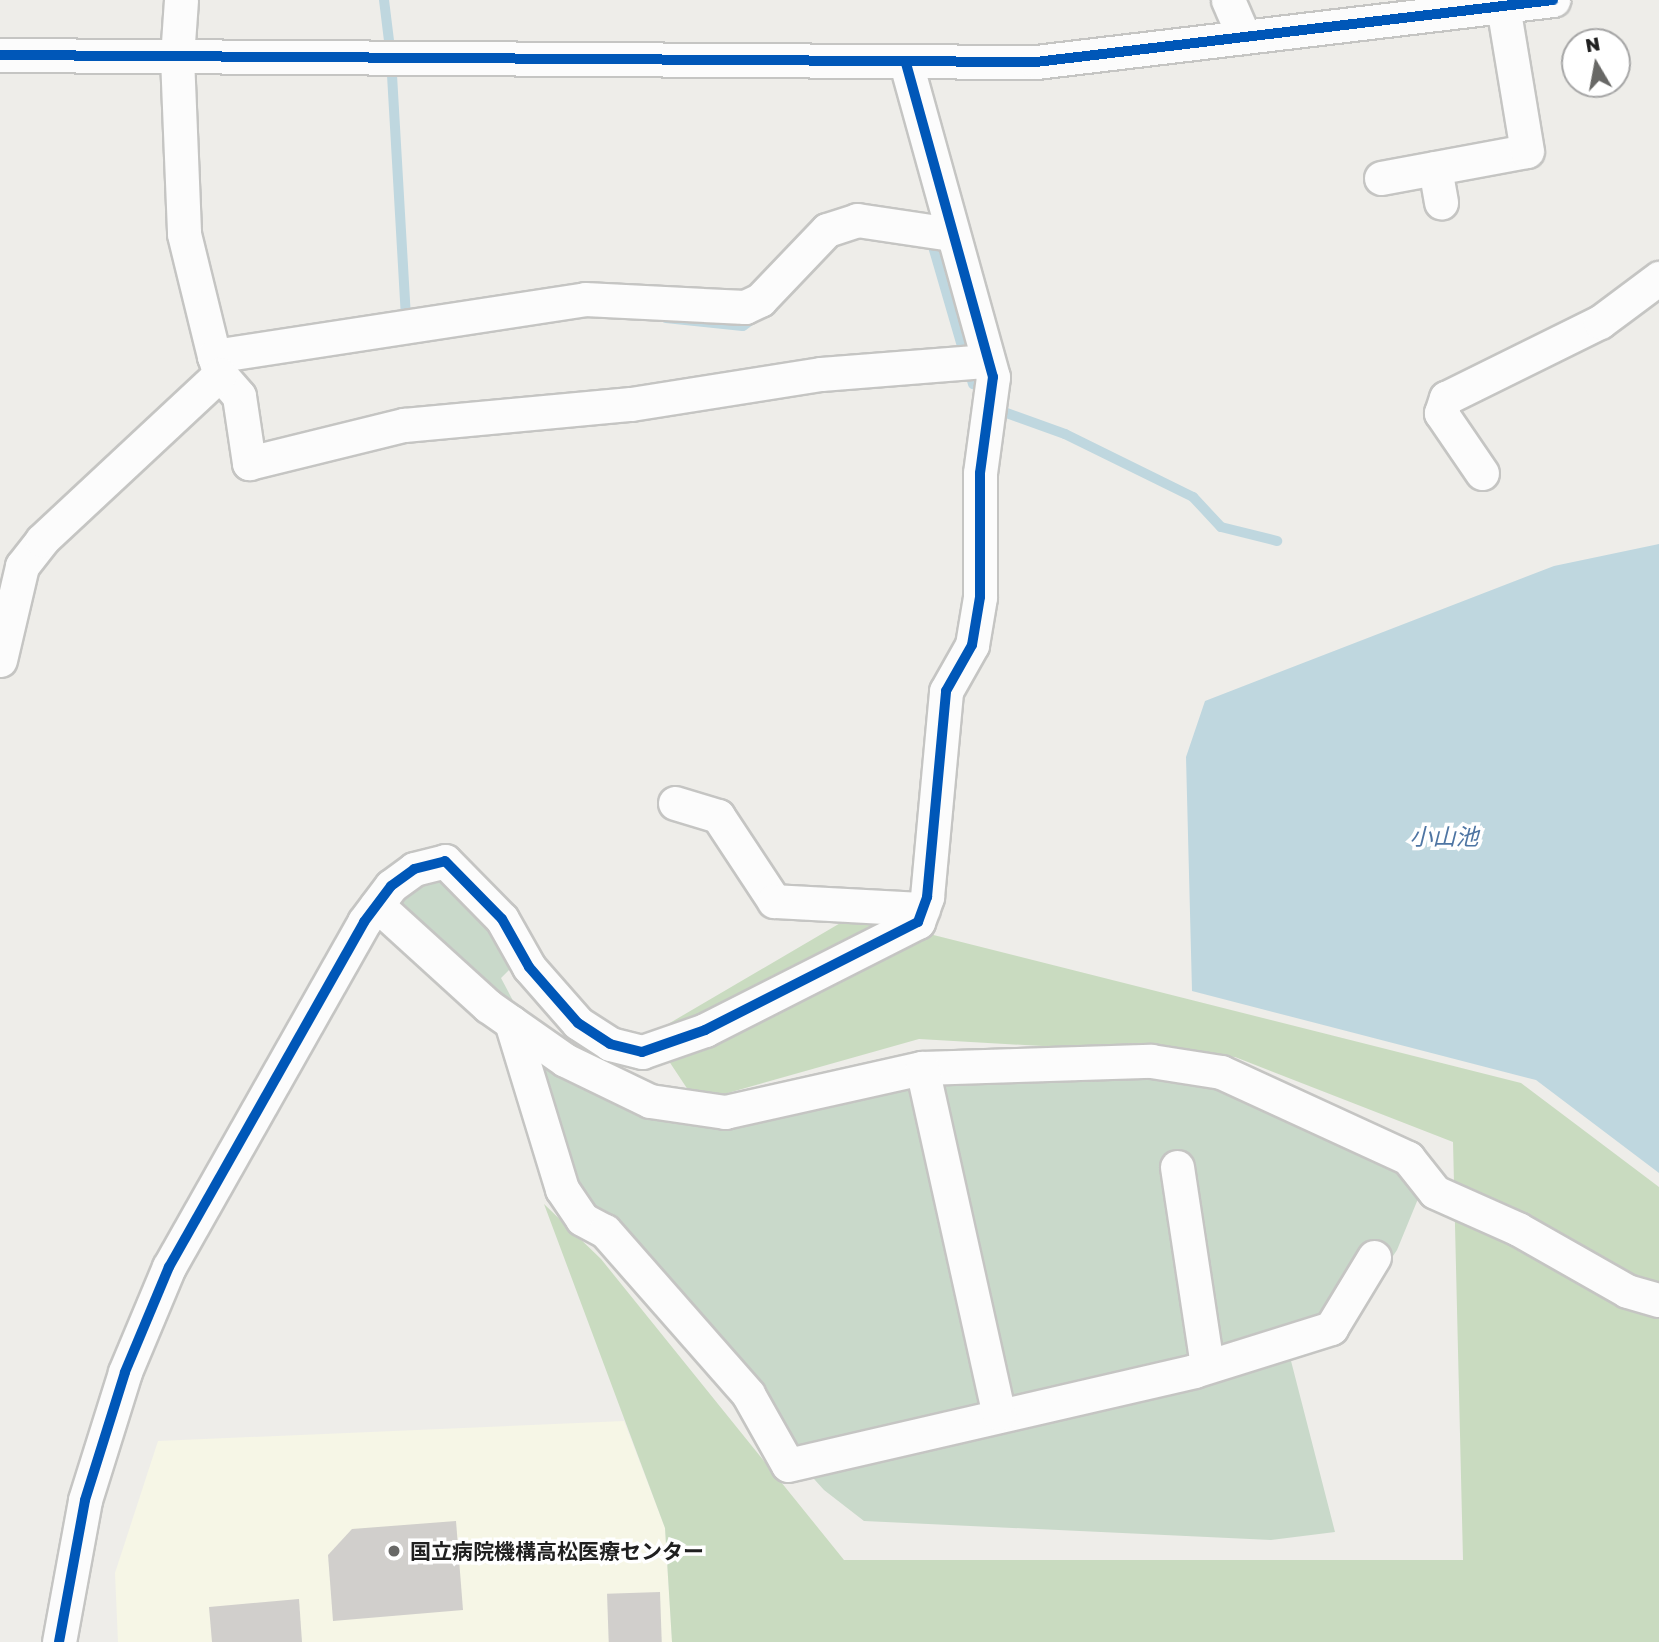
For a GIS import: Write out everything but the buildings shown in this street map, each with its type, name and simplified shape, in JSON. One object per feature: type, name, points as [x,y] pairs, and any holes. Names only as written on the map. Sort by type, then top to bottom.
[{"type":"street","points":[[181,0],[177,57],[184,234],[217,365],[239,396],[250,463],[404,425],[631,404],[740,384],[748,389],[821,374],[986,361]]},
{"type":"street","points":[[1228,0],[1244,37]]},
{"type":"street","points":[[0,55],[1036,62],[1553,0]]},
{"type":"street","points":[[1381,178],[1527,151],[1503,6]]},
{"type":"street","points":[[59,1642],[85,1500],[125,1372],[169,1267],[377,905],[414,869],[445,860],[502,919],[529,967],[578,1023],[610,1044],[642,1052],[705,1030],[919,922],[923,909],[946,691],[972,645],[980,597],[980,473],[993,377],[986,361],[906,63]]},
{"type":"street","points":[[1435,168],[1441,202]]},
{"type":"street","points":[[0,660],[22,566],[217,365],[585,299],[745,307],[760,300],[827,230],[857,220],[951,234]]},
{"type":"street","points":[[1482,473],[1441,413],[1446,398],[1600,322],[1659,278]]},
{"type":"street","points":[[675,803],[718,816],[774,901],[923,909]]},
{"type":"street","points":[[377,905],[397,930],[511,1022],[565,1060],[650,1101],[724,1112],[922,1068],[1151,1060],[1221,1072],[1408,1158],[1435,1192],[1518,1229],[1627,1291],[1659,1300]]},
{"type":"street","points":[[511,1022],[562,1189],[582,1219],[605,1231],[748,1394],[788,1465],[1207,1366],[1331,1328],[1374,1257]]},
{"type":"street","points":[[922,1068],[999,1414]]},
{"type":"street","points":[[1177,1167],[1207,1366]]},
{"type":"shaded area","points":[[448,869],[514,965],[501,978],[550,1071],[651,1113],[724,1124],[855,1101],[931,1079],[1217,1076],[1427,1177],[1397,1250],[1347,1325],[1290,1357],[1335,1532],[1271,1540],[864,1521],[824,1490],[787,1449],[570,1187],[543,1075],[391,901]]},
{"type":"shaded area","name":"国立病院機構高松医療センター","points":[[624,1421],[665,1528],[672,1642],[118,1642],[115,1573],[158,1441]]},
{"type":"green space","points":[[854,915],[1521,1083],[1659,1187],[1659,1642],[672,1642],[665,1528],[544,1204],[601,1259],[844,1560],[1463,1560],[1453,1142],[1235,1057],[919,1039],[696,1102],[651,1034]]},
{"type":"water","name":"小山池","points":[[1659,544],[1659,1173],[1536,1080],[1192,991],[1186,757],[1205,701],[1554,566]]},
{"type":"waterway","points":[[384,0],[389,41]]},
{"type":"waterway","points":[[392,75],[406,315]]},
{"type":"waterway","points":[[932,243],[973,384]]},
{"type":"waterway","points":[[666,318],[743,326],[763,311]]},
{"type":"waterway","points":[[1001,411],[1065,434],[1193,497],[1221,527],[1277,541]]},
{"type":"cycle path","points":[[0,55],[1036,62],[1553,0]]},
{"type":"cycle path","points":[[59,1642],[85,1500],[125,1372],[169,1267],[364,922],[391,886],[414,869],[445,861],[502,919],[529,967],[578,1023],[610,1044],[642,1052],[705,1030],[918,922],[927,897],[946,691],[972,645],[980,597],[980,473],[993,377],[906,63]]},
{"type":"place","name":"国立病院機構高松医療センター","points":[[394,1551]]}]
